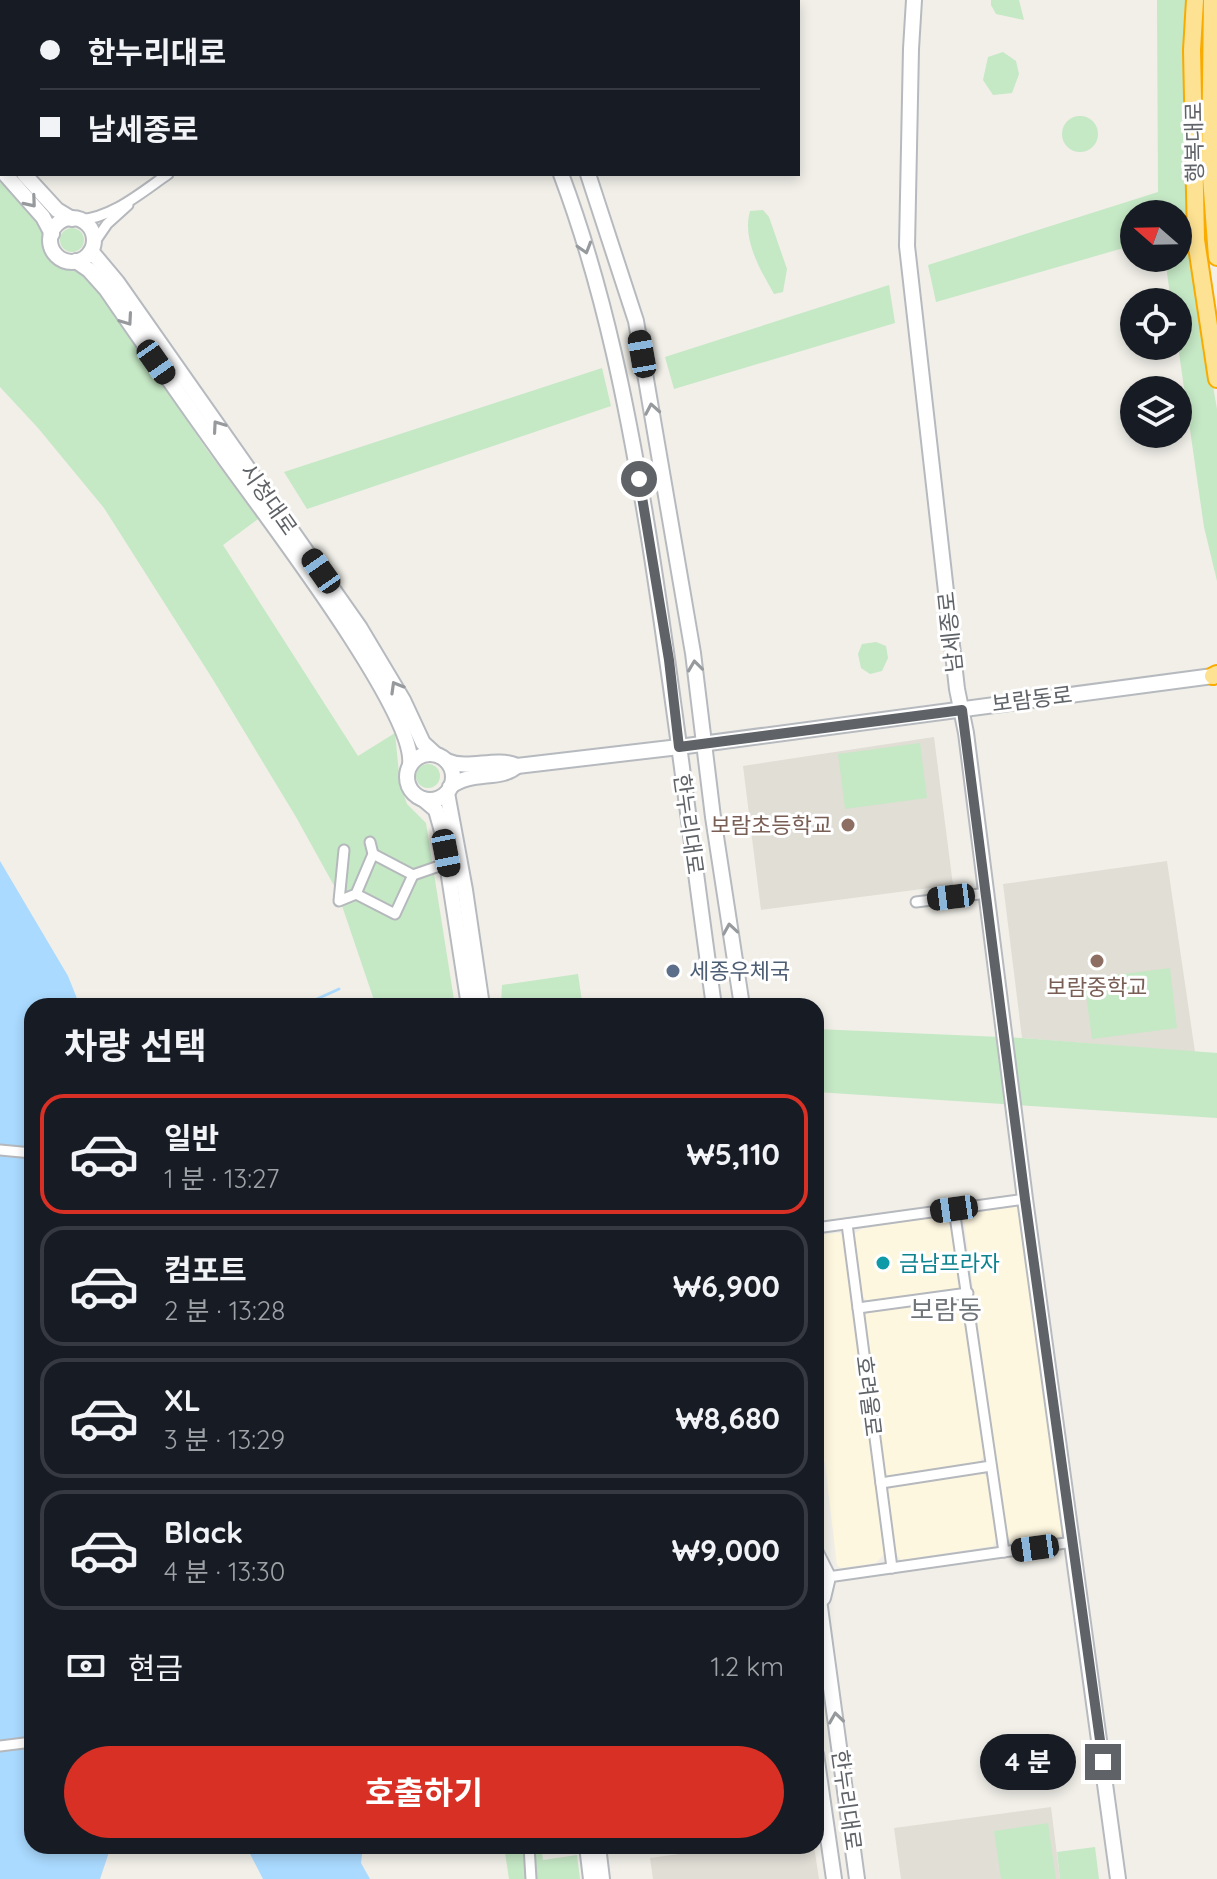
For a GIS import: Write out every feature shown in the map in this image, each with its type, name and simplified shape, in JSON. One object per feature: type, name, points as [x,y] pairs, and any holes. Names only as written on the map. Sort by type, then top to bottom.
[{"type":"highway","name":"행복대로","points":[[1195,0],[1192,50],[1203,168],[1217,185]]},
{"type":"highway","name":"행복대로","points":[[1212,0],[1196,240],[1217,379]]},
{"type":"highway","points":[[1203,168],[1217,257]]},
{"type":"highway","points":[[1203,168],[1209,303],[1217,344]]},
{"type":"street","name":"남세종로","points":[[914,0],[907,246],[957,689],[1118,1879]]},
{"type":"street","points":[[6,176],[43,217],[52,234]]},
{"type":"street","points":[[26,176],[57,210],[91,229],[93,247]]},
{"type":"street","points":[[136,197],[100,216],[58,224],[52,234],[54,252],[66,261],[87,257],[107,224],[165,176]]},
{"type":"street","name":"한누리대로","points":[[562,176],[609,326],[639,479],[669,660],[713,998]]},
{"type":"street","name":"한누리대로","points":[[589,176],[636,321],[693,653],[741,998]]},
{"type":"street","name":"시청대로","points":[[93,247],[380,658],[423,743],[441,758]]},
{"type":"street","name":"시청대로","points":[[76,261],[89,270],[106,290],[349,635],[395,712],[411,749],[410,765]]},
{"type":"street","name":"보람동로","points":[[517,766],[1216,676]]},
{"type":"street","points":[[423,799],[436,799],[467,778],[511,771],[517,766],[509,762],[456,765],[441,758],[421,756],[410,765],[407,778],[416,796],[436,810],[442,831],[468,998]]},
{"type":"street","points":[[441,758],[453,774],[448,790],[481,998]]},
{"type":"street","points":[[344,850],[339,901],[356,894],[373,854],[370,842]]},
{"type":"street","points":[[373,854],[413,875],[442,865]]},
{"type":"street","points":[[356,894],[396,918],[413,875]]},
{"type":"street","points":[[916,902],[987,893]]},
{"type":"street","points":[[0,1150],[24,1152]]},
{"type":"street","points":[[824,1227],[1025,1199]]},
{"type":"street","points":[[954,1209],[1004,1552]]},
{"type":"street","name":"호려울로","points":[[847,1224],[892,1568]]},
{"type":"street","points":[[858,1308],[968,1293]]},
{"type":"street","points":[[881,1483],[991,1466]]},
{"type":"street","points":[[824,1578],[1073,1542]]},
{"type":"street","name":"한누리대로","points":[[824,1633],[857,1879]]},
{"type":"street","points":[[0,1746],[24,1743]]},
{"type":"street","name":"한누리대로","points":[[824,1810],[834,1879]]},
{"type":"street","points":[[529,1854],[531,1879]]},
{"type":"street","points":[[588,1854],[591,1879]]},
{"type":"street","points":[[599,1854],[602,1879]]},
{"type":"shaded area","name":"보람초등학교","points":[[934,737],[953,885],[761,910],[743,766]]},
{"type":"shaded area","name":"보람중학교","points":[[1167,861],[1195,1052],[1022,1038],[1003,884]]},
{"type":"shaded area","points":[[1016,1207],[1023,1212],[1066,1529],[1058,1539],[1020,1544],[1013,1544],[1006,1537],[964,1220],[972,1213]]},
{"type":"shaded area","points":[[951,1216],[962,1286],[956,1291],[869,1303],[862,1296],[854,1234],[861,1229]]},
{"type":"shaded area","points":[[840,1233],[844,1238],[884,1554],[876,1563],[841,1568],[837,1565],[824,1461],[824,1234]]},
{"type":"shaded area","points":[[961,1298],[965,1302],[984,1456],[976,1466],[889,1477],[882,1470],[864,1316],[871,1310]]},
{"type":"shaded area","points":[[981,1472],[988,1478],[996,1539],[993,1546],[901,1560],[895,1553],[887,1491],[894,1486]]},
{"type":"shaded area","points":[[1051,1807],[1060,1879],[901,1879],[894,1828]]},
{"type":"shaded area","points":[[679,1854],[815,1854],[819,1879],[653,1879],[650,1858]]},
{"type":"green space","points":[[991,0],[1019,0],[1024,20],[996,14]]},
{"type":"green space","points":[[1157,0],[1186,0],[1188,200],[1133,200],[1158,192]]},
{"type":"green space","points":[[1003,52],[1016,61],[1019,74],[1012,93],[993,95],[983,80],[988,57]]},
{"type":"green space","points":[[1080,116],[1093,121],[1098,134],[1093,147],[1080,152],[1067,147],[1062,134],[1067,121]]},
{"type":"green space","points":[[0,182],[44,227],[45,247],[54,262],[68,269],[80,270],[93,281],[207,450],[258,519],[223,545],[358,756],[395,733],[400,784],[407,804],[426,823],[454,998],[373,998],[337,891],[212,678],[104,508],[0,387]]},
{"type":"green space","points":[[1120,204],[1120,249],[936,302],[928,265]]},
{"type":"green space","points":[[763,210],[769,217],[787,269],[783,292],[774,294],[754,254],[748,233],[750,211]]},
{"type":"green space","points":[[72,228],[83,235],[84,240],[77,251],[72,252],[61,245],[60,240],[67,229]]},
{"type":"green space","points":[[1192,247],[1196,290],[1217,409],[1217,581],[1204,527],[1192,443],[1192,376],[1182,376],[1180,360],[1192,360],[1192,288],[1169,288],[1167,272],[1192,272]]},
{"type":"green space","points":[[889,285],[895,323],[674,389],[665,357]]},
{"type":"green space","points":[[602,368],[611,406],[307,509],[284,472]]},
{"type":"green space","points":[[876,642],[886,646],[888,658],[882,671],[870,674],[861,668],[858,654],[862,644]]},
{"type":"green space","points":[[920,743],[927,798],[845,809],[838,754]]},
{"type":"green space","points":[[428,764],[439,771],[440,776],[433,787],[428,788],[417,781],[416,776],[423,765]]},
{"type":"green space","points":[[1170,968],[1177,1028],[1092,1039],[1084,979]]},
{"type":"green space","points":[[578,974],[582,998],[501,998],[502,985]]},
{"type":"green space","points":[[824,1029],[1022,1038],[1217,1053],[1217,1118],[824,1093]]},
{"type":"green space","points":[[1048,1823],[1056,1879],[1001,1879],[994,1831]]},
{"type":"green space","points":[[1095,1847],[1099,1879],[1060,1879],[1057,1852]]},
{"type":"green space","points":[[505,1854],[542,1854],[543,1860],[577,1855],[580,1879],[509,1879]]},
{"type":"water","points":[[0,861],[68,976],[77,998],[24,998],[24,1854],[108,1854],[100,1879],[0,1879]]},
{"type":"water","points":[[250,1854],[362,1854],[361,1863],[370,1879],[263,1879]]},
{"type":"waterway","points":[[319,998],[339,989]]},
{"type":"place","name":"보람초등학교","points":[[848,825]]},
{"type":"place","name":"보람중학교","points":[[1097,961]]},
{"type":"place","name":"세종우체국","points":[[673,971]]},
{"type":"place","name":"금남프라자","points":[[883,1263]]},
{"type":"district","name":"보람동","points":[[946,1310]]},
{"type":"route","points":[[639,479],[669,660],[679,747],[962,710],[1025,1199],[1103,1762]]}]
